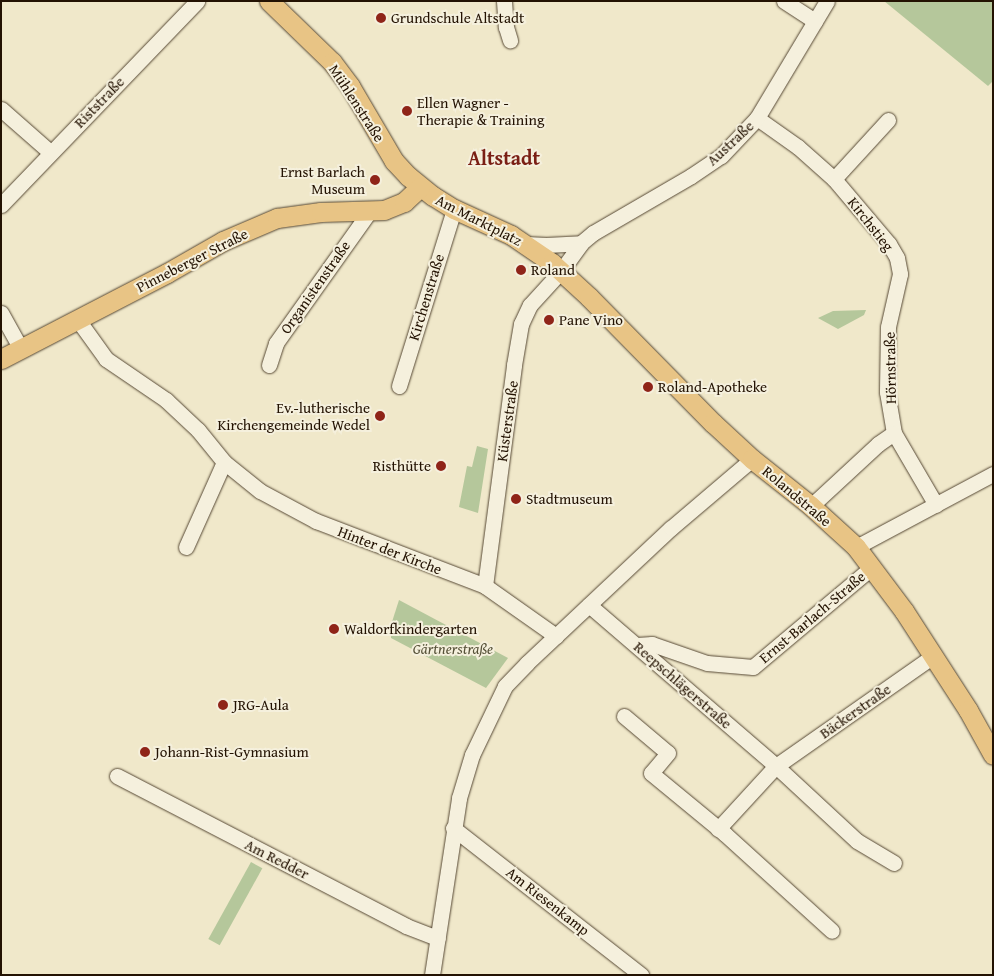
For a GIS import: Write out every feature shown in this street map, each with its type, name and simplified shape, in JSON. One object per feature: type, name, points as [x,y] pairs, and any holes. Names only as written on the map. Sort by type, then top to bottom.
[{"type":"main road","name":"Mühlenstraße","points":[[269,1],[332,62],[350,86],[394,161],[420,187]]},
{"type":"main road","name":"Am Marktplatz","points":[[420,187],[454,209],[492,225],[526,244],[561,271]]},
{"type":"main road","name":"Pinneberger Straße","points":[[1,359],[78,320],[223,240],[277,218],[321,212],[369,212],[397,206],[420,187]]},
{"type":"main road","name":"Rolandstraße","points":[[561,271],[752,459],[811,506],[856,548],[904,611],[968,710],[993,755]]},
{"type":"street","name":"Riststraße","points":[[1,204],[197,1]]},
{"type":"street","points":[[504,1],[506,26],[510,40]]},
{"type":"street","points":[[784,1],[815,21]]},
{"type":"street","name":"Austraße","points":[[561,271],[581,243],[607,223],[691,176],[718,158],[757,118],[827,1]]},
{"type":"street","points":[[1,110],[50,152]]},
{"type":"street","name":"Kirchstieg","points":[[757,118],[798,147],[834,178],[889,244],[897,258],[900,274]]},
{"type":"street","points":[[834,178],[888,120]]},
{"type":"street","name":"Kirchenstraße","points":[[399,386],[454,209]]},
{"type":"street","name":"Organistenstraße","points":[[269,365],[276,343],[369,212]]},
{"type":"street","points":[[526,244],[546,246],[581,243]]},
{"type":"street","name":"Küsterstraße","points":[[482,584],[521,324],[530,305],[561,271]]},
{"type":"street","name":"Hörnstraße","points":[[900,274],[893,300],[886,352],[887,392],[894,433],[936,505]]},
{"type":"street","points":[[1,313],[21,349]]},
{"type":"street","name":"Hinter der Kirche","points":[[78,320],[106,358],[166,400],[198,430],[224,462],[260,491],[316,521],[482,584],[552,634]]},
{"type":"street","points":[[811,506],[878,444],[894,433]]},
{"type":"street","points":[[432,975],[453,828],[467,768],[488,718],[505,686],[552,634],[589,605],[671,528],[752,459]]},
{"type":"street","points":[[186,547],[224,462]]},
{"type":"street","points":[[856,548],[993,474]]},
{"type":"street","name":"Ernst-Barlach-Straße","points":[[637,645],[652,644],[707,663],[753,667],[871,568]]},
{"type":"street","name":"Reepschlägerstraße","points":[[589,605],[776,766],[857,841],[894,863]]},
{"type":"street","name":"Bäckerstraße","points":[[776,766],[933,656]]},
{"type":"street","points":[[624,716],[668,753],[651,773],[718,829],[832,931]]},
{"type":"street","points":[[718,829],[776,766]]},
{"type":"street","name":"Am Redder","points":[[117,776],[406,926],[438,938]]},
{"type":"street","name":"Am Riesenkamp","points":[[453,828],[641,975]]},
{"type":"green space","points":[[884,1],[993,1],[993,81],[988,86]]},
{"type":"green space","points":[[866,310],[864,315],[838,329],[818,318],[833,311]]},
{"type":"green space","points":[[477,446],[488,449],[478,513],[459,507],[467,466],[472,467]]},
{"type":"green space","name":"Gärtnerstraße","points":[[399,600],[508,658],[486,688],[391,638],[391,625]]},
{"type":"green space","points":[[251,862],[262,868],[220,945],[208,939]]},
{"type":"place","name":"Grundschule Altstadt","points":[[381,18]]},
{"type":"place","name":"Ellen Wagner - Therapie & Training","points":[[407,111]]},
{"type":"place","name":"Ernst Barlach Museum","points":[[375,180]]},
{"type":"place","name":"Roland","points":[[521,270]]},
{"type":"place","name":"Pane Vino","points":[[549,320]]},
{"type":"place","name":"Roland-Apotheke","points":[[648,387]]},
{"type":"place","name":"Ev.-lutherische Kirchengemeinde Wedel","points":[[380,416]]},
{"type":"place","name":"Risthütte","points":[[441,466]]},
{"type":"place","name":"Stadtmuseum","points":[[516,499]]},
{"type":"place","name":"Waldorfkindergarten","points":[[334,629]]},
{"type":"place","name":"JRG-Aula","points":[[223,705]]},
{"type":"place","name":"Johann-Rist-Gymnasium","points":[[145,752]]},
{"type":"district","name":"Altstadt","points":[[504,157]]}]
